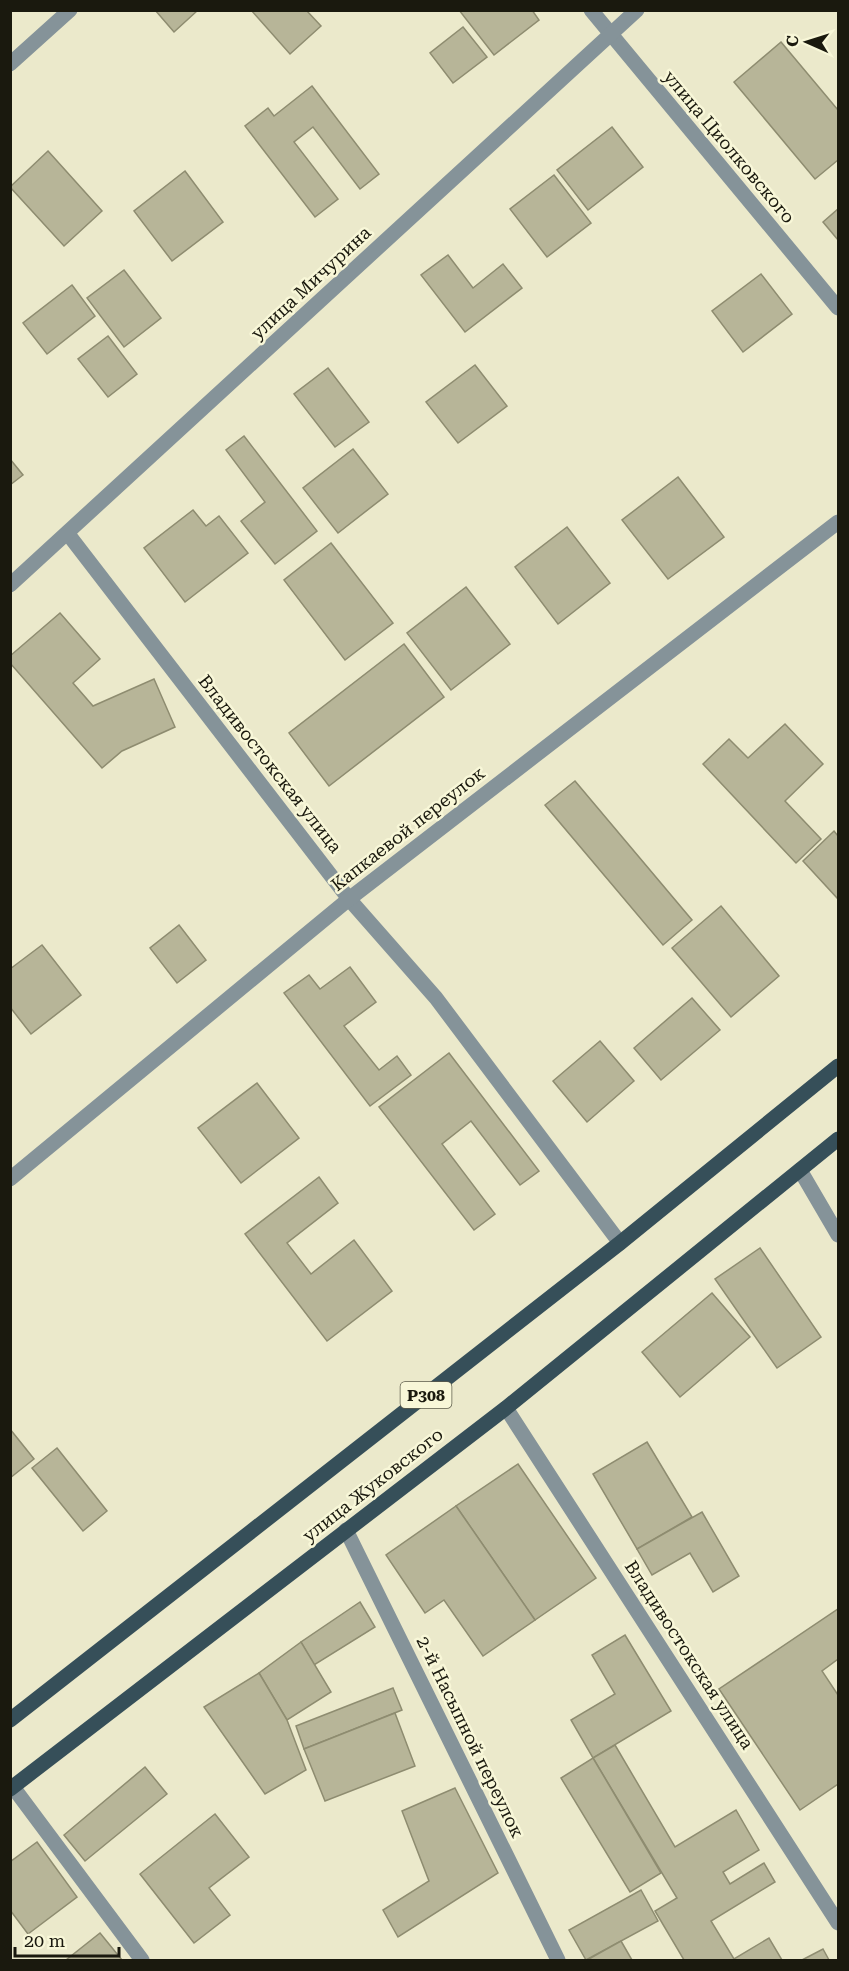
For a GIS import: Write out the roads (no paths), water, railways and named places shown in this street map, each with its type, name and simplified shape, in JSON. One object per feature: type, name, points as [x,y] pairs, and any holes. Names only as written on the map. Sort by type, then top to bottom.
[{"type":"main road","name":"P308","points":[[10,1720],[620,1243],[838,1066]]},
{"type":"main road","name":"улица Жуковского","points":[[12,1788],[506,1408],[838,1139]]},
{"type":"street","points":[[10,64],[70,10]]},
{"type":"street","name":"улица Циолковского","points":[[591,10],[838,308]]},
{"type":"street","name":"улица Мичурина","points":[[10,585],[638,10]]},
{"type":"street","name":"Капкаевой переулок","points":[[10,1179],[349,899],[838,522]]},
{"type":"street","name":"Владивостокская улица","points":[[68,534],[349,899],[436,998],[620,1243]]},
{"type":"street","points":[[800,1170],[838,1234]]},
{"type":"street","name":"Владивостокская улица","points":[[506,1408],[838,1923]]},
{"type":"street","name":"2-й Насыпной переулок","points":[[346,1530],[558,1960]]},
{"type":"street","points":[[12,1788],[142,1960]]}]
